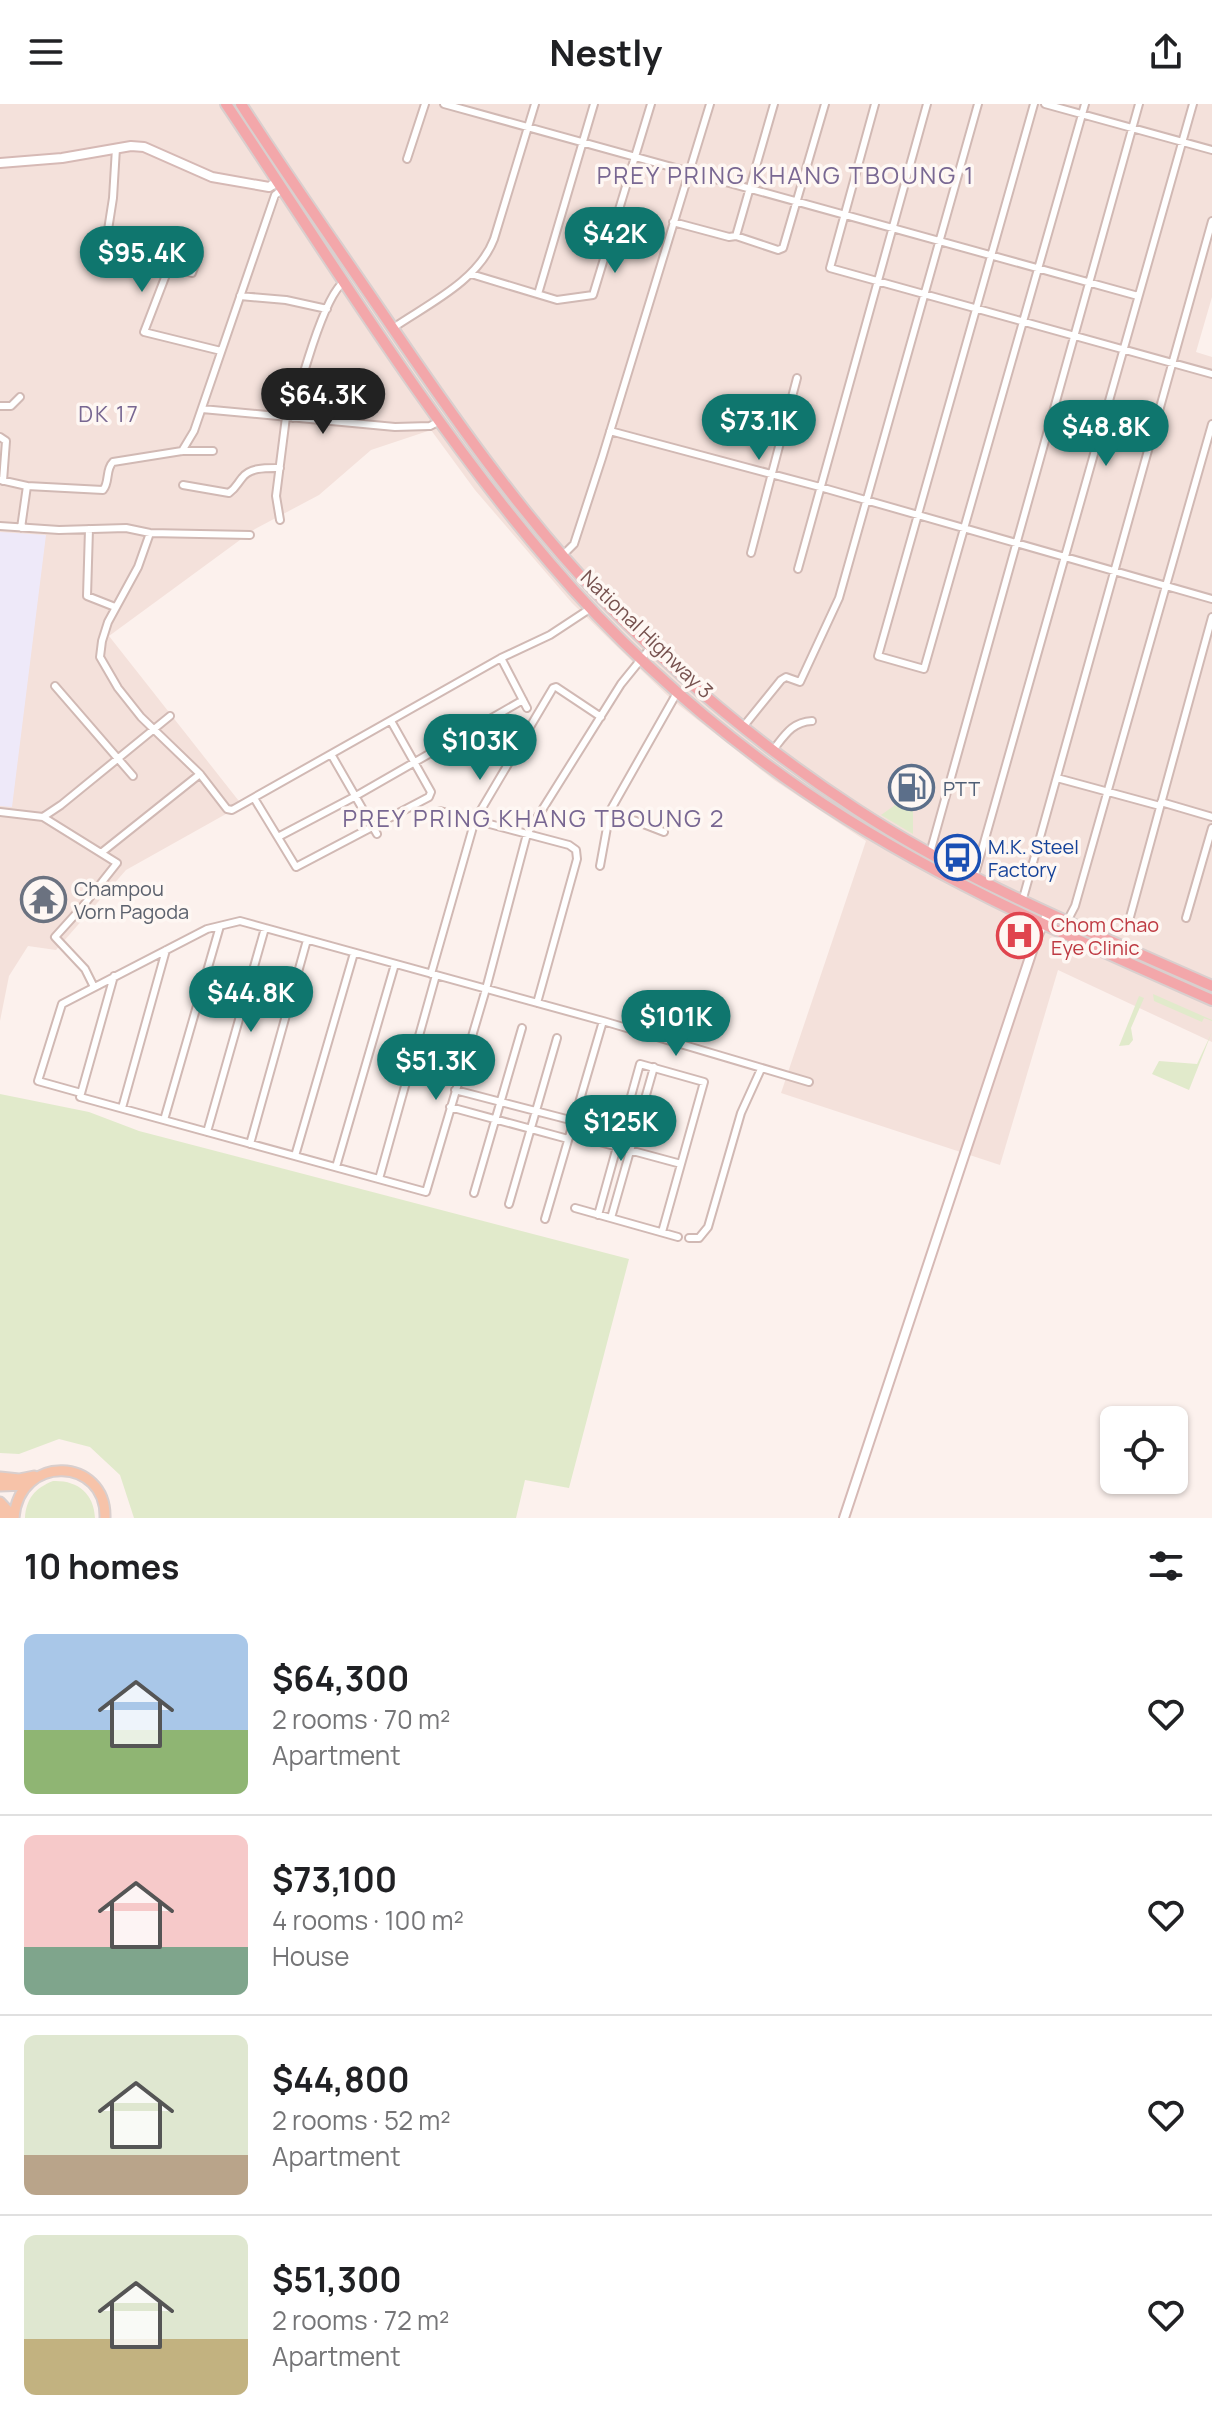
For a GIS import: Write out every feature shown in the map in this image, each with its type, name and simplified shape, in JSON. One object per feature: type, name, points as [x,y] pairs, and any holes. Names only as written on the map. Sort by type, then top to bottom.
[{"type":"highway","name":"National Highway 3","points":[[226,104],[276,189],[485,484],[591,608],[678,691],[763,762],[849,821],[936,872],[1042,925],[1212,1000]]},
{"type":"highway","name":"National Highway 3","points":[[241,104],[489,465],[563,555],[651,647],[743,727],[854,808],[974,878],[1022,902],[1212,986]]},
{"type":"main road","points":[[0,1477],[19,1479],[60,1470],[86,1478],[102,1499],[106,1516]]},
{"type":"main road","points":[[14,1518],[19,1495],[37,1476]]},
{"type":"main road","points":[[0,1486],[26,1485]]},
{"type":"main road","points":[[0,1502],[14,1518]]},
{"type":"main road","points":[[0,1513],[5,1518]]},
{"type":"street","points":[[407,159],[425,104]]},
{"type":"street","points":[[444,104],[1138,296]]},
{"type":"street","points":[[477,113],[480,104]]},
{"type":"street","points":[[393,328],[471,274],[485,260],[535,104]]},
{"type":"street","points":[[538,294],[594,104]]},
{"type":"street","points":[[471,274],[557,300],[593,295],[651,104]]},
{"type":"street","points":[[563,555],[574,544],[710,104]]},
{"type":"street","points":[[736,236],[774,104]]},
{"type":"street","points":[[673,222],[736,236],[780,250],[783,248],[825,104]]},
{"type":"street","points":[[875,104],[830,268],[1212,374]]},
{"type":"street","points":[[798,569],[927,104]]},
{"type":"street","points":[[743,727],[781,680],[786,677],[800,682],[839,598],[978,104]]},
{"type":"street","points":[[1034,104],[878,656],[924,669],[1085,104]]},
{"type":"street","points":[[1045,104],[1212,150]]},
{"type":"street","points":[[930,853],[1139,104]]},
{"type":"street","points":[[974,878],[1193,104]]},
{"type":"street","points":[[0,163],[49,160],[116,148],[144,147],[212,177],[276,189],[202,409],[182,451]]},
{"type":"street","points":[[103,262],[108,242],[116,148]]},
{"type":"street","points":[[1022,902],[1212,221]]},
{"type":"street","points":[[108,242],[192,273],[199,255]]},
{"type":"street","points":[[169,267],[144,332],[221,351]]},
{"type":"street","points":[[280,520],[276,496],[289,418],[327,309],[337,287],[344,282]]},
{"type":"street","points":[[240,296],[286,300],[327,309]]},
{"type":"street","points":[[751,553],[797,378]]},
{"type":"street","points":[[0,406],[11,406],[20,397]]},
{"type":"street","points":[[202,409],[395,427],[430,426],[440,421]]},
{"type":"street","points":[[1061,933],[1075,906],[1212,424]]},
{"type":"street","points":[[610,431],[868,500],[1212,599]]},
{"type":"street","points":[[0,437],[6,441],[2,481],[27,486],[103,490],[113,462],[182,451],[213,451]]},
{"type":"street","points":[[183,485],[229,493],[250,471],[280,468]]},
{"type":"street","points":[[21,528],[27,486]]},
{"type":"street","points":[[0,526],[126,528],[150,533],[250,535]]},
{"type":"street","points":[[89,529],[87,596],[115,607]]},
{"type":"street","points":[[150,533],[138,567],[115,607],[102,641],[100,657],[118,688],[152,730],[200,774],[228,810],[501,658],[550,635],[591,608]]},
{"type":"street","points":[[1130,917],[1212,617]]},
{"type":"street","points":[[114,976],[80,1097],[426,1192],[486,989],[527,834],[621,684],[651,647]]},
{"type":"street","points":[[278,837],[525,704],[501,658]]},
{"type":"street","points":[[55,686],[133,776]]},
{"type":"street","points":[[379,1179],[475,820],[553,688],[556,687],[601,717]]},
{"type":"street","points":[[600,866],[610,811],[678,691]]},
{"type":"street","points":[[43,817],[170,716]]},
{"type":"street","points":[[254,798],[296,867],[432,795],[391,721]]},
{"type":"street","points":[[773,750],[793,725],[800,721],[812,721]]},
{"type":"street","points":[[331,754],[377,834]]},
{"type":"street","points":[[101,853],[200,774]]},
{"type":"street","points":[[1057,778],[1212,817]]},
{"type":"street","points":[[440,811],[569,845],[576,850],[577,859],[537,1003]]},
{"type":"street","points":[[610,811],[664,832]]},
{"type":"street","points":[[0,812],[43,817],[117,863],[55,937],[85,969],[94,987]]},
{"type":"street","points":[[1186,918],[1212,828]]},
{"type":"street","points":[[844,1518],[1048,913]]},
{"type":"street","points":[[81,1093],[38,1081],[60,1006],[207,929],[240,921],[603,1021],[809,1082]]},
{"type":"street","points":[[164,1120],[220,926]]},
{"type":"street","points":[[207,1132],[265,928]]},
{"type":"street","points":[[250,1144],[307,940]]},
{"type":"street","points":[[122,1108],[166,950]]},
{"type":"street","points":[[295,1156],[354,953]]},
{"type":"street","points":[[336,1167],[395,964]]},
{"type":"street","points":[[545,1219],[603,1021]]},
{"type":"street","points":[[474,1193],[522,1028]]},
{"type":"street","points":[[509,1204],[557,1038]]},
{"type":"street","points":[[598,1215],[640,1064],[654,1067],[704,1082],[662,1232]]},
{"type":"street","points":[[611,1218],[654,1067]]},
{"type":"street","points":[[689,1238],[699,1238],[708,1227],[741,1113],[761,1069]]},
{"type":"street","points":[[455,1090],[574,1121]]},
{"type":"street","points":[[450,1107],[681,1164]]},
{"type":"street","points":[[575,1208],[678,1237]]},
{"type":"shaded area","points":[[0,104],[1212,104],[1212,297],[1196,352],[1212,357],[1212,1042],[1058,970],[1000,1165],[781,1093],[866,841],[774,780],[671,699],[572,603],[475,490],[431,430],[371,450],[319,495],[255,529],[109,636],[242,805],[126,870],[56,950],[28,946],[9,976],[0,1021]]},
{"type":"shaded area","points":[[0,532],[46,535],[12,807],[0,806]]},
{"type":"green space","points":[[898,803],[913,808],[913,834],[881,815]]},
{"type":"green space","points":[[1153,994],[1212,1021],[1204,1018],[1202,1022],[1154,1001]]},
{"type":"green space","points":[[1139,996],[1144,998],[1131,1028],[1133,1040],[1129,1045],[1119,1046]]},
{"type":"green space","points":[[1212,1032],[1189,1090],[1152,1074],[1159,1061],[1197,1064]]},
{"type":"green space","points":[[0,1094],[89,1112],[139,1131],[629,1259],[569,1488],[525,1480],[516,1518],[134,1518],[120,1475],[90,1447],[59,1439],[19,1454],[0,1453]]},
{"type":"green space","points":[[53,1481],[70,1483],[83,1490],[94,1509],[95,1518],[25,1518],[33,1495]]},
{"type":"place","name":"PTT","points":[[912,788]]},
{"type":"place","name":"M.K. Steel Factory","points":[[957,857]]},
{"type":"place","name":"Champou Vorn Pagoda","points":[[43,899]]},
{"type":"place","name":"Chom Chao Eye Clinic","points":[[1020,936]]},
{"type":"district","name":"PREY PRING KHANG TBOUNG 1","points":[[786,174]]},
{"type":"district","name":"DK 17","points":[[109,414]]},
{"type":"district","name":"PREY PRING KHANG TBOUNG 2","points":[[534,817]]}]
